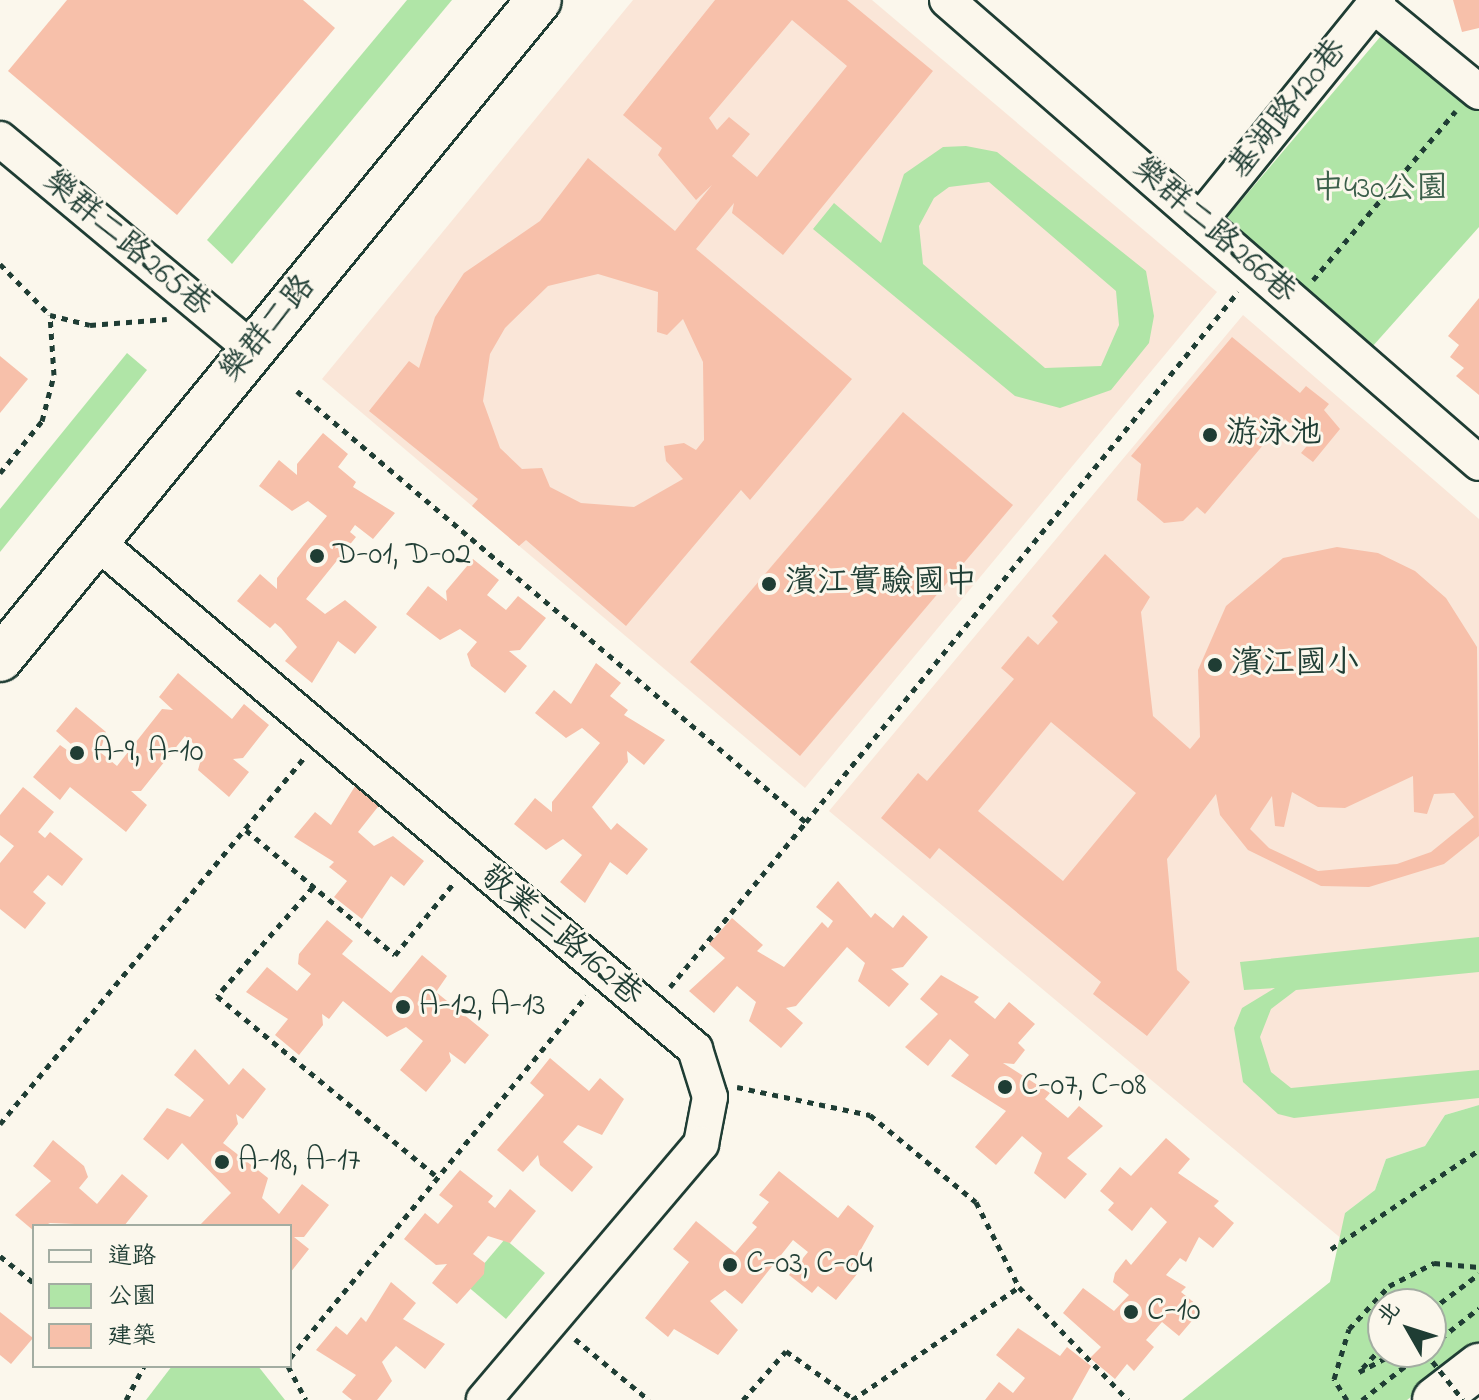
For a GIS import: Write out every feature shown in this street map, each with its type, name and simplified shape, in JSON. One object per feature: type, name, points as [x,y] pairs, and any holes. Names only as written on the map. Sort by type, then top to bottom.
[{"type":"street","name":"樂群二路","points":[[0,635],[235,336],[526,0]]},
{"type":"street","name":"樂群二路","points":[[0,659],[97,542],[235,336],[539,0]]},
{"type":"street","name":"樂群二路266巷","points":[[947,0],[1479,463]]},
{"type":"street","name":"基湖路120巷","points":[[1200,220],[1376,2]]},
{"type":"street","points":[[1376,2],[1477,90]]},
{"type":"street","name":"樂群二路265巷","points":[[0,139],[235,336]]},
{"type":"street","name":"敬業三路162巷","points":[[97,542],[321,736],[695,1049],[710,1097],[701,1144],[484,1400]]},
{"type":"street","points":[[1435,1400],[1479,1366]]},
{"type":"path","points":[[1295,303],[1477,90]]},
{"type":"path","points":[[0,264],[17,289],[50,315],[90,325],[235,336]]},
{"type":"path","points":[[650,1012],[1255,268]]},
{"type":"path","points":[[0,473],[42,421],[54,375],[50,315]]},
{"type":"path","points":[[297,391],[806,822]]},
{"type":"path","points":[[0,1124],[321,736]]},
{"type":"path","points":[[246,830],[395,955],[464,870]]},
{"type":"path","points":[[313,887],[217,996],[435,1175]]},
{"type":"path","points":[[292,1355],[435,1175],[594,987]]},
{"type":"path","points":[[736,1086],[870,1115],[976,1202],[1019,1287],[1128,1400]]},
{"type":"path","points":[[1331,1249],[1479,1150]]},
{"type":"path","points":[[0,1256],[32,1281]]},
{"type":"path","points":[[1347,1400],[1334,1379],[1349,1329],[1389,1286],[1434,1263],[1479,1267]]},
{"type":"path","points":[[1447,1298],[1479,1274]]},
{"type":"path","points":[[743,1400],[786,1351],[852,1399],[1019,1287]]},
{"type":"path","points":[[1447,1333],[1479,1308]]},
{"type":"path","points":[[552,1321],[649,1400]]},
{"type":"path","points":[[1367,1363],[1359,1372],[1367,1368]]},
{"type":"path","points":[[126,1400],[143,1368]]},
{"type":"path","points":[[289,1368],[306,1400]]},
{"type":"path","points":[[1362,1400],[1403,1368]]},
{"type":"path","points":[[1437,1368],[1463,1400]]},
{"type":"shaded area","name":"濱江實驗國中","points":[[633,0],[872,0],[1217,292],[805,788],[322,379]]},
{"type":"shaded area","name":"濱江國小","points":[[1243,315],[1479,519],[1479,1105],[1445,1115],[1425,1146],[1386,1159],[1375,1190],[1345,1213],[1343,1240],[829,811]]},
{"type":"green space","points":[[407,0],[452,0],[232,264],[207,240]]},
{"type":"green space","name":"中430公園","points":[[1386,30],[1479,105],[1479,227],[1372,347],[1224,221]]},
{"type":"green space","points":[[966,146],[997,152],[1146,271],[1154,316],[1149,343],[1111,390],[1060,408],[1015,396],[813,229],[834,203],[881,243],[904,174],[943,147]],"holes":[[[989,182],[1116,291],[1119,325],[1101,366],[1045,368],[923,264],[919,226],[934,198],[949,187]]]},
{"type":"green space","points":[[127,353],[147,370],[0,552],[0,509]]},
{"type":"green space","points":[[1479,937],[1479,972],[1296,990],[1271,1009],[1260,1037],[1271,1072],[1291,1088],[1479,1070],[1479,1098],[1294,1118],[1278,1114],[1243,1082],[1234,1028],[1242,1008],[1275,988],[1244,990],[1240,962]]},
{"type":"green space","points":[[1479,1105],[1479,1343],[1407,1400],[1182,1400],[1330,1282],[1345,1213],[1375,1190],[1386,1159],[1425,1146],[1445,1115]]},
{"type":"green space","points":[[505,1239],[545,1273],[506,1319],[466,1285]]},
{"type":"green space","points":[[170,1368],[260,1368],[285,1400],[146,1400]]},
{"type":"building","points":[[67,0],[303,0],[335,28],[177,215],[8,71]]},
{"type":"building","points":[[715,0],[847,0],[933,71],[783,255],[732,213],[734,203],[696,249],[852,379],[750,500],[741,490],[626,626],[526,540],[519,546],[472,506],[478,499],[369,411],[409,361],[419,368],[435,317],[464,273],[540,221],[588,158],[675,231],[712,185],[696,200],[658,155],[662,148],[623,115]],"holes":[[[792,20],[847,66],[757,177],[732,156],[750,134],[729,117],[717,130],[709,118]],[[598,274],[658,292],[657,332],[667,335],[683,319],[703,362],[704,440],[696,450],[684,443],[664,446],[666,461],[683,479],[634,507],[581,503],[550,487],[542,468],[522,469],[500,448],[483,401],[490,354],[505,328],[548,286]]]},
{"type":"building","points":[[1453,0],[1479,0],[1479,28],[1462,32]]},
{"type":"building","points":[[1479,298],[1479,395],[1456,376],[1464,368],[1450,357],[1459,345],[1448,336]]},
{"type":"building","name":"游泳池","points":[[1232,337],[1300,393],[1306,386],[1329,404],[1324,410],[1340,429],[1313,462],[1301,453],[1311,441],[1285,419],[1205,514],[1197,507],[1183,521],[1164,523],[1137,500],[1141,464],[1131,456]]},
{"type":"building","points":[[0,356],[28,379],[0,413]]},
{"type":"building","points":[[903,412],[1013,505],[800,756],[690,662]]},
{"type":"building","name":"D-01, D-02","points":[[323,433],[348,454],[338,467],[356,482],[353,487],[395,513],[373,539],[355,525],[350,532],[356,537],[306,599],[325,614],[345,600],[377,627],[355,654],[338,641],[312,683],[285,661],[297,647],[281,628],[275,623],[270,628],[237,601],[260,574],[277,589],[277,578],[327,516],[308,501],[292,511],[259,486],[279,460],[297,475],[297,464]]},
{"type":"building","points":[[1337,547],[1378,553],[1415,571],[1446,598],[1477,647],[1479,836],[1444,864],[1369,887],[1321,886],[1248,850],[1220,815],[1216,794],[1167,859],[1177,970],[1190,982],[1147,1036],[1093,994],[1101,982],[939,848],[930,859],[881,818],[918,773],[927,781],[1014,679],[1001,668],[1028,636],[1038,645],[1058,622],[1052,616],[1105,554],[1150,597],[1141,612],[1153,716],[1190,749],[1200,737],[1198,670],[1226,606],[1283,558]],"holes":[[[1051,722],[1136,793],[1063,881],[978,811]],[[1413,776],[1414,812],[1427,814],[1434,794],[1454,793],[1474,817],[1431,852],[1397,864],[1318,871],[1269,848],[1250,829],[1272,796],[1275,826],[1284,827],[1292,792],[1318,807],[1345,808]]]},
{"type":"building","points":[[473,559],[499,580],[487,595],[506,610],[518,596],[546,618],[520,650],[509,651],[527,666],[505,693],[471,666],[467,654],[477,642],[460,629],[440,640],[406,614],[428,586],[447,601],[446,591]]},
{"type":"building","points":[[596,663],[621,683],[610,696],[628,710],[624,715],[665,740],[644,765],[627,751],[628,762],[592,807],[611,830],[617,823],[648,849],[627,875],[610,862],[585,903],[560,882],[582,855],[563,839],[546,850],[514,824],[535,798],[552,812],[552,802],[600,743],[582,728],[566,738],[535,713],[554,690],[571,704]]},
{"type":"building","name":"A-9, A-10","points":[[178,673],[232,719],[244,704],[269,725],[243,758],[233,759],[249,772],[229,797],[198,770],[203,752],[185,736],[141,791],[131,791],[147,805],[126,832],[70,787],[60,800],[33,777],[60,745],[67,750],[72,745],[56,731],[76,707],[106,732],[100,752],[117,766],[162,709],[173,710],[159,697]]},
{"type":"building","points":[[357,783],[381,803],[358,832],[374,846],[393,836],[424,861],[404,886],[391,876],[362,919],[334,897],[347,881],[329,867],[334,862],[294,837],[315,812],[331,825]]},
{"type":"building","points":[[23,787],[54,812],[38,832],[45,838],[50,832],[83,859],[62,886],[48,875],[33,892],[46,903],[25,929],[0,909],[0,863],[14,846],[0,835],[0,815]]},
{"type":"building","points":[[838,881],[871,918],[875,913],[893,928],[903,915],[928,937],[903,967],[891,969],[909,984],[889,1007],[858,981],[865,963],[847,947],[796,1006],[786,1008],[803,1023],[781,1048],[749,1021],[756,1002],[737,986],[714,1013],[689,991],[725,958],[709,944],[732,918],[763,945],[757,951],[784,967],[822,922],[828,928],[833,921],[816,907]]},
{"type":"building","name":"A-12, A-13","points":[[327,920],[353,941],[342,954],[391,993],[422,955],[447,976],[436,992],[489,1035],[465,1064],[449,1052],[451,1061],[426,1092],[400,1070],[423,1041],[406,1027],[387,1037],[343,1001],[329,1019],[322,1014],[323,1025],[299,1055],[275,1035],[288,1019],[246,992],[267,967],[297,991],[311,974],[298,964],[299,954]]},
{"type":"building","name":"C-07, C-08","points":[[941,975],[979,997],[974,1002],[995,1019],[1009,1002],[1035,1024],[1018,1043],[1025,1050],[1014,1064],[1003,1063],[1050,1093],[1045,1099],[1068,1118],[1079,1106],[1103,1126],[1067,1158],[1087,1174],[1065,1199],[1034,1173],[1042,1153],[1022,1136],[996,1165],[975,1147],[1006,1111],[951,1076],[969,1055],[950,1039],[928,1066],[905,1047],[938,1014],[920,999]]},
{"type":"building","name":"A-18, A-17","points":[[195,1049],[229,1085],[243,1068],[266,1089],[243,1119],[236,1114],[238,1124],[223,1143],[268,1178],[262,1198],[279,1214],[302,1184],[329,1205],[304,1237],[294,1237],[309,1249],[292,1270],[292,1224],[201,1224],[231,1193],[182,1143],[168,1160],[143,1139],[167,1108],[190,1117],[204,1100],[174,1075]]},
{"type":"building","points":[[550,1058],[589,1091],[600,1078],[624,1099],[602,1135],[578,1125],[563,1142],[593,1167],[572,1192],[540,1165],[538,1155],[523,1172],[497,1150],[544,1095],[530,1083]]},
{"type":"building","points":[[1166,1138],[1190,1159],[1178,1173],[1219,1201],[1214,1206],[1234,1223],[1213,1248],[1199,1237],[1186,1262],[1180,1258],[1166,1275],[1186,1287],[1181,1292],[1202,1309],[1179,1336],[1162,1322],[1146,1340],[1154,1347],[1134,1371],[1127,1364],[1115,1379],[1090,1358],[1101,1347],[1063,1313],[1083,1288],[1114,1311],[1129,1295],[1113,1282],[1115,1273],[1126,1259],[1131,1265],[1167,1222],[1151,1207],[1132,1231],[1108,1210],[1114,1203],[1100,1191],[1120,1167],[1131,1176]]},
{"type":"building","points":[[53,1140],[84,1166],[88,1177],[79,1188],[97,1204],[122,1174],[148,1196],[126,1224],[32,1224],[32,1229],[15,1215],[51,1181],[33,1166]]},
{"type":"building","points":[[460,1170],[493,1196],[488,1202],[495,1208],[510,1189],[536,1211],[510,1243],[488,1236],[473,1254],[485,1263],[484,1274],[457,1304],[432,1283],[447,1264],[436,1265],[404,1239],[425,1213],[438,1224],[453,1206],[439,1195]]},
{"type":"building","name":"C-03, C-04","points":[[779,1171],[838,1218],[848,1205],[874,1226],[850,1269],[857,1274],[836,1300],[818,1286],[812,1293],[789,1275],[808,1252],[793,1240],[742,1304],[725,1290],[710,1301],[738,1330],[718,1355],[674,1329],[668,1337],[645,1318],[689,1262],[673,1249],[696,1221],[735,1253],[757,1227],[752,1223],[769,1202],[759,1195]]},
{"type":"building","points":[[391,1282],[416,1303],[403,1319],[445,1344],[425,1369],[396,1346],[382,1362],[392,1381],[377,1400],[352,1400],[342,1392],[356,1375],[316,1350],[336,1326],[347,1335],[361,1317],[366,1322]]},
{"type":"building","points":[[0,1312],[32,1339],[11,1364],[0,1355]]},
{"type":"building","points":[[1018,1328],[1060,1356],[1067,1347],[1091,1366],[1072,1400],[985,1400],[999,1382],[1013,1393],[1025,1378],[996,1355]]},
{"type":"place","name":"游泳池","points":[[1210,435]]},
{"type":"place","name":"D-01, D-02","points":[[317,556]]},
{"type":"place","name":"濱江實驗國中","points":[[769,584]]},
{"type":"place","name":"濱江國小","points":[[1215,665]]},
{"type":"place","name":"A-9, A-10","points":[[77,753]]},
{"type":"place","name":"A-12, A-13","points":[[403,1007]]},
{"type":"place","name":"C-07, C-08","points":[[1005,1087]]},
{"type":"place","name":"A-18, A-17","points":[[222,1162]]},
{"type":"place","name":"C-03, C-04","points":[[730,1265]]},
{"type":"place","name":"C-10","points":[[1131,1312]]}]
